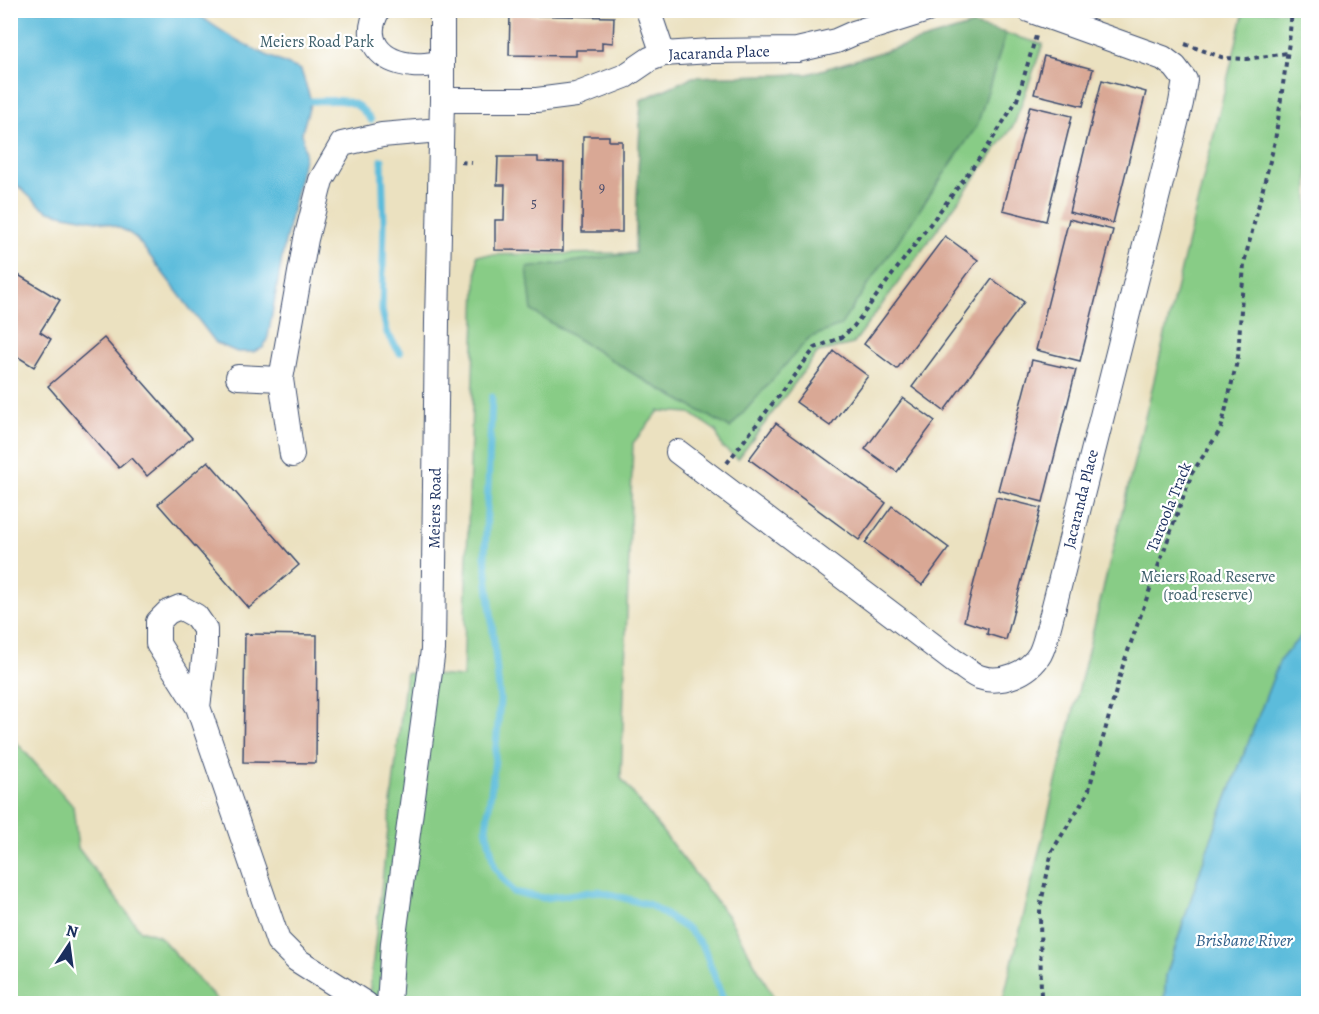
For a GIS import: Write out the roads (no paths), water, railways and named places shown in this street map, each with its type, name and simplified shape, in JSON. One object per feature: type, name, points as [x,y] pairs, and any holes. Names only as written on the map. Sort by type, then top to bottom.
[{"type":"street","points":[[378,10],[372,20],[372,40],[378,51],[393,60],[413,65],[441,63]]},
{"type":"street","name":"Meiers Road","points":[[388,1004],[393,943],[433,650],[442,10]]},
{"type":"street","points":[[648,10],[663,54]]},
{"type":"street","name":"Jacaranda Place","points":[[442,100],[537,100],[576,95],[624,76],[650,59],[663,54],[797,50],[836,41],[927,10]]},
{"type":"street","name":"Jacaranda Place","points":[[678,452],[979,677],[1008,678],[1021,672],[1039,656],[1053,611],[1185,80],[1175,67],[1163,58],[1034,20]]},
{"type":"street","points":[[292,455],[281,379],[309,229],[321,180],[342,144],[382,135],[428,131]]},
{"type":"street","points":[[238,377],[281,379]]},
{"type":"street","points":[[198,706],[278,941],[297,960],[366,1004]]},
{"type":"water","points":[[11,10],[194,11],[245,45],[301,70],[311,101],[302,132],[305,154],[284,247],[268,337],[263,348],[253,352],[237,352],[216,343],[137,239],[128,232],[106,223],[49,211],[40,206],[11,178]]},
{"type":"water","name":"Brisbane River","points":[[1308,628],[1308,1003],[1164,1003],[1166,976],[1207,850],[1280,660]]},
{"type":"waterway","points":[[311,101],[346,101],[360,108],[371,120]]},
{"type":"waterway","points":[[382,160],[384,225],[382,310],[387,333],[400,353]]},
{"type":"waterway","points":[[492,397],[485,555],[500,700],[486,828],[495,868],[513,892],[544,898],[598,891],[650,905],[689,930],[704,948],[725,1004]]},
{"type":"park label","name":"Meiers Road Park","points":[[317,42]]},
{"type":"park label","name":"Meiers Road Reserve (road reserve)","points":[[1208,586]]}]
